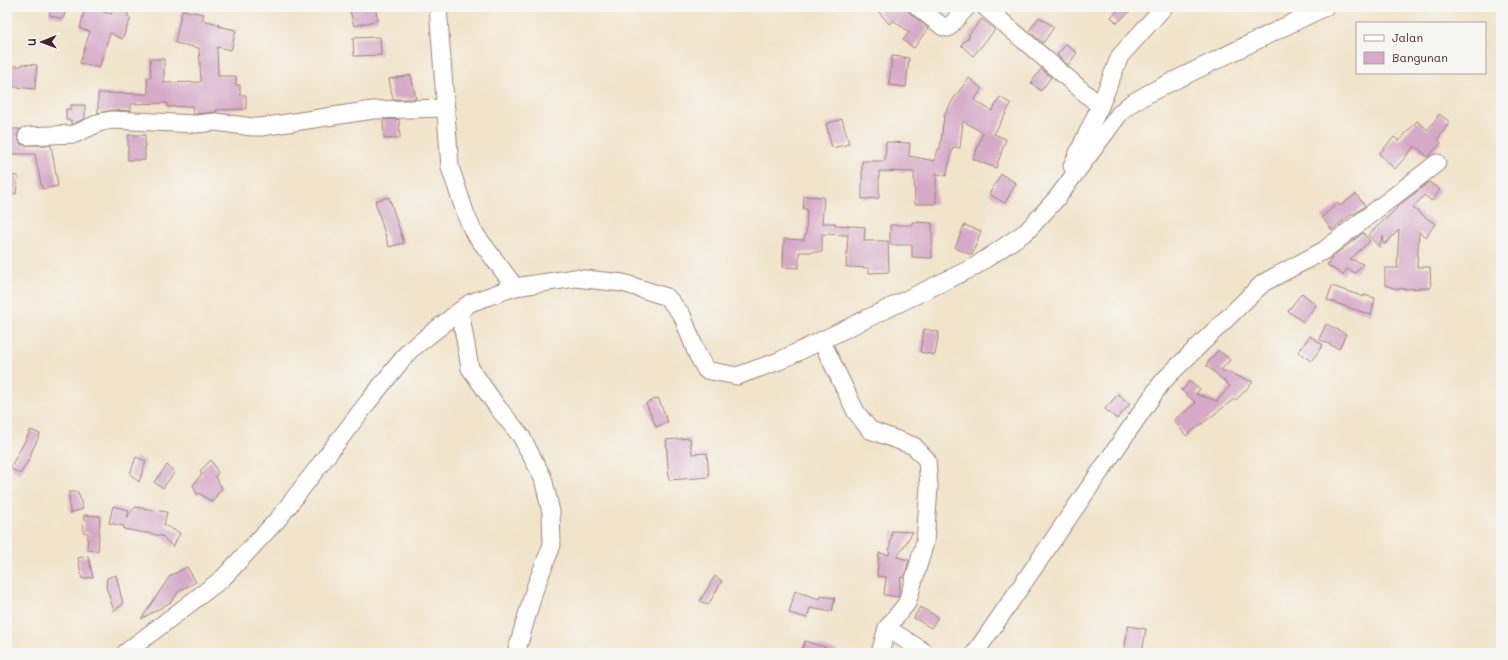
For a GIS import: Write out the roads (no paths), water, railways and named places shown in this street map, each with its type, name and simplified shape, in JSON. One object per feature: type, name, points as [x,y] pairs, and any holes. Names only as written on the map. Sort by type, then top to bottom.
[{"type":"street","points":[[438,7],[450,167],[466,215],[474,231],[515,287]]},
{"type":"street","points":[[918,7],[943,27],[948,28],[967,7]]},
{"type":"street","points":[[985,7],[1100,106]]},
{"type":"street","points":[[1056,198],[1100,106],[1120,56],[1163,7]]},
{"type":"street","points":[[125,653],[223,578],[279,518],[409,351],[470,303],[515,287],[575,278],[623,283],[667,297],[682,315],[697,354],[706,370],[737,376],[779,361],[822,342],[974,266],[1027,231],[1056,198],[1120,113],[1130,104],[1169,82],[1325,7]]},
{"type":"street","points":[[27,136],[75,134],[101,122],[113,120],[196,124],[216,122],[261,127],[373,110],[446,108]]},
{"type":"street","points":[[975,653],[1167,377],[1263,283],[1323,251],[1438,163]]},
{"type":"street","points":[[460,311],[470,368],[498,408],[521,436],[543,478],[551,512],[552,545],[535,588],[516,653]]},
{"type":"street","points":[[822,342],[856,412],[870,430],[914,446],[928,460],[929,488],[925,542],[907,603],[887,628],[880,653]]},
{"type":"street","points":[[887,628],[926,653]]}]
